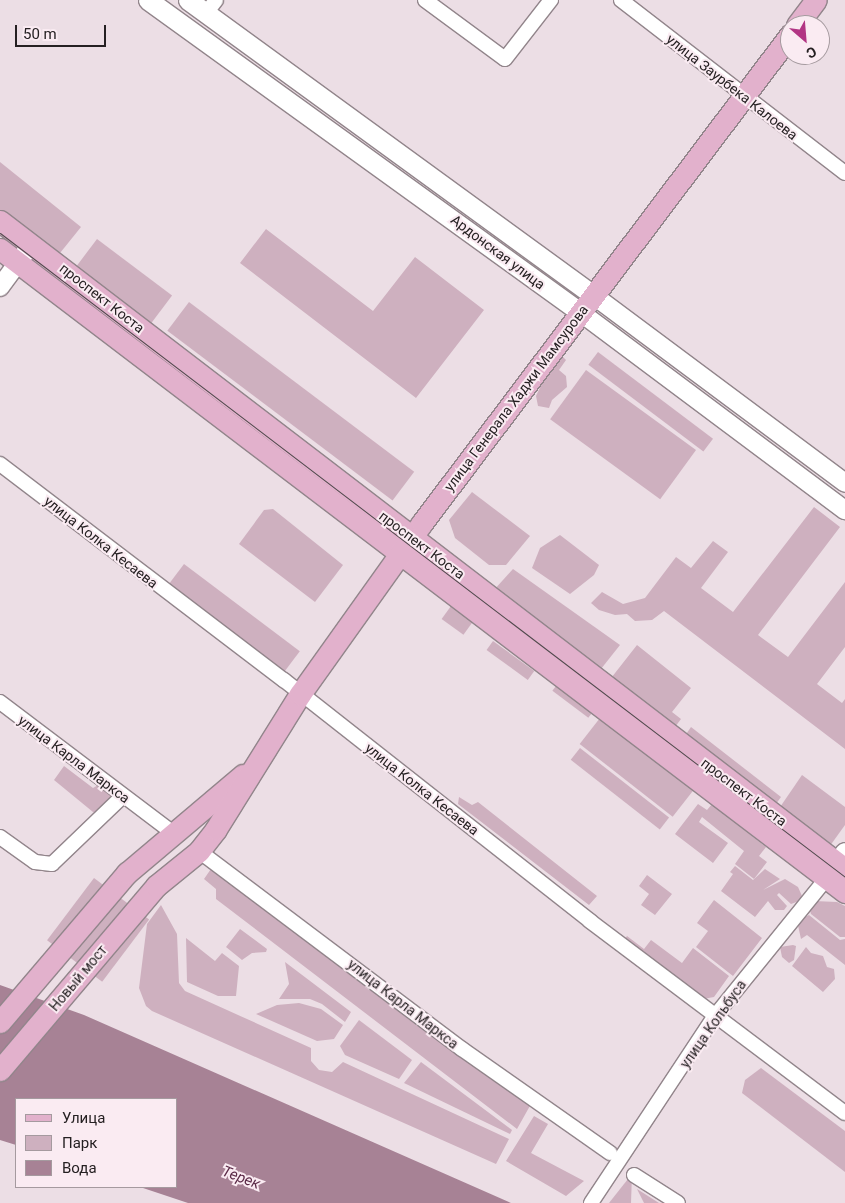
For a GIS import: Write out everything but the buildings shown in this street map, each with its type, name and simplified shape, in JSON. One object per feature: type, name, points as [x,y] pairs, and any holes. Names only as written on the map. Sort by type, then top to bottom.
[{"type":"main road","name":"Ардонская улица","points":[[148,0],[580,312]]},
{"type":"main road","name":"Ардонская улица","points":[[188,0],[211,6],[594,295]]},
{"type":"main road","points":[[805,15],[816,0]]},
{"type":"main road","name":"улица Генерала Хаджи Мамсурова","points":[[156,886],[199,851],[216,830],[252,768],[300,694],[412,537],[780,48]]},
{"type":"main road","name":"проспект Коста","points":[[0,221],[838,866],[845,892]]},
{"type":"main road","name":"проспект Коста","points":[[0,249],[400,556],[838,866]]},
{"type":"main road","name":"улица Генерала Хаджи Мамсурова","points":[[0,1022],[127,873],[172,832],[252,768]]},
{"type":"main road","name":"Новый мост","points":[[0,1070],[156,886]]},
{"type":"street","points":[[425,0],[505,59],[551,0]]},
{"type":"street","name":"улица Заурбека Калоева","points":[[620,0],[845,173]]},
{"type":"street","points":[[0,286],[32,244]]},
{"type":"street","name":"Ардонская улица","points":[[594,295],[845,483]]},
{"type":"street","name":"Ардонская улица","points":[[580,312],[845,510]]},
{"type":"street","name":"улица Колка Кесаева","points":[[0,464],[715,1016],[845,1113]]},
{"type":"street","name":"улица Карла Маркса","points":[[0,702],[172,832]]},
{"type":"street","points":[[2,843],[35,862],[52,864],[123,796]]},
{"type":"street","name":"улица Карла Маркса","points":[[199,851],[462,1049],[610,1153]]},
{"type":"street","name":"улица Кольбуса","points":[[591,1203],[715,1016],[838,866]]},
{"type":"street","points":[[634,1174],[678,1203]]},
{"type":"green space","points":[[0,162],[81,227],[56,258],[0,213]]},
{"type":"green space","points":[[266,229],[373,311],[415,257],[484,310],[416,398],[240,263]]},
{"type":"green space","points":[[97,239],[172,296],[148,328],[73,271]]},
{"type":"green space","points":[[189,302],[414,472],[393,500],[167,331]]},
{"type":"green space","points":[[598,352],[713,439],[703,451],[588,365]]},
{"type":"green space","points":[[562,356],[566,360],[559,370],[566,376],[567,387],[552,400],[549,408],[538,406],[536,396],[545,377]]},
{"type":"green space","points":[[586,370],[696,450],[660,499],[550,419]]},
{"type":"green space","points":[[472,492],[530,536],[506,565],[489,565],[455,538],[449,520]]},
{"type":"green space","points":[[814,507],[840,527],[758,635],[788,657],[845,582],[845,647],[817,684],[842,703],[845,699],[845,749],[664,611],[652,620],[635,621],[627,614],[615,615],[599,610],[591,603],[602,592],[623,604],[645,598],[676,557],[691,568],[713,541],[728,552],[701,588],[733,612]]},
{"type":"green space","points":[[273,509],[343,565],[315,602],[239,544],[264,510]]},
{"type":"green space","points":[[560,535],[599,565],[594,575],[570,594],[532,568],[540,548]]},
{"type":"green space","points":[[184,564],[300,651],[281,676],[165,589]]},
{"type":"green space","points":[[513,569],[620,645],[597,674],[493,591]]},
{"type":"green space","points":[[451,606],[473,622],[463,635],[442,619]]},
{"type":"green space","points":[[493,641],[534,671],[528,680],[487,650]]},
{"type":"green space","points":[[637,645],[691,688],[672,712],[681,719],[672,731],[608,682]]},
{"type":"green space","points":[[556,686],[592,713],[588,718],[552,691]]},
{"type":"green space","points":[[600,718],[693,791],[673,817],[580,744]]},
{"type":"green space","points":[[691,727],[781,797],[773,808],[682,740]]},
{"type":"green space","points":[[580,748],[669,818],[660,829],[571,760]]},
{"type":"green space","points":[[64,766],[93,788],[100,784],[115,797],[98,814],[93,812],[54,780]]},
{"type":"green space","points":[[802,775],[845,807],[845,825],[827,850],[776,813]]},
{"type":"green space","points":[[459,797],[472,805],[478,802],[597,896],[589,905],[458,804]]},
{"type":"green space","points":[[698,804],[707,810],[712,804],[766,847],[759,856],[767,862],[754,879],[735,864],[744,851],[702,817],[699,822],[728,843],[713,863],[675,834]]},
{"type":"green space","points":[[213,866],[531,1104],[517,1129],[216,899],[216,889],[204,879]]},
{"type":"green space","points":[[735,866],[753,880],[765,869],[780,879],[763,890],[785,879],[798,887],[802,896],[799,901],[791,904],[779,893],[777,895],[787,906],[784,910],[775,910],[768,901],[755,917],[721,891],[733,874],[730,872]]},
{"type":"green space","points":[[647,875],[672,894],[655,915],[641,905],[649,894],[639,886]]},
{"type":"green space","points":[[94,878],[149,920],[102,982],[47,940]]},
{"type":"green space","points":[[714,900],[762,938],[733,976],[696,947],[708,931],[697,923]]},
{"type":"green space","points":[[814,901],[837,902],[845,906],[845,937],[840,937],[811,914],[809,907]]},
{"type":"green space","points":[[161,905],[177,934],[179,983],[185,991],[311,1048],[311,1061],[319,1070],[332,1072],[343,1062],[509,1139],[496,1164],[152,1011],[146,1006],[139,988],[147,924]]},
{"type":"green space","points":[[809,915],[840,940],[845,939],[845,965],[807,935],[801,939],[797,921]]},
{"type":"green space","points":[[240,929],[267,949],[266,952],[252,953],[242,960],[226,947]]},
{"type":"green space","points":[[627,936],[644,949],[651,940],[682,963],[693,948],[729,976],[714,997],[703,999],[624,940]]},
{"type":"green space","points":[[186,938],[215,961],[222,953],[239,966],[236,996],[218,996],[187,982]]},
{"type":"green space","points":[[796,946],[794,960],[789,963],[782,957],[780,947]]},
{"type":"green space","points":[[806,947],[811,953],[823,956],[827,967],[834,969],[835,979],[823,992],[792,966]]},
{"type":"green space","points":[[285,962],[351,1012],[345,1022],[322,1004],[310,999],[279,999],[289,984]]},
{"type":"green space","points":[[299,1003],[321,1009],[343,1025],[334,1039],[317,1041],[256,1014],[277,1005]]},
{"type":"green space","points":[[359,1020],[412,1060],[399,1079],[345,1055],[340,1046]]},
{"type":"green space","points":[[421,1062],[512,1130],[510,1134],[404,1083]]},
{"type":"green space","points":[[761,1068],[845,1131],[845,1172],[742,1093],[745,1080]]},
{"type":"green space","points":[[534,1116],[548,1124],[531,1153],[584,1181],[566,1196],[506,1161]]},
{"type":"green space","points":[[632,1174],[631,1203],[609,1203],[624,1184]]},
{"type":"green space","points":[[637,1189],[659,1203],[644,1203]]},
{"type":"water","name":"Терек","points":[[0,985],[84,1015],[511,1203],[188,1203],[143,1188],[178,1188],[178,1098],[15,1098],[15,1145],[0,1140]]},
{"type":"tram line","points":[[0,233],[845,877]]}]
